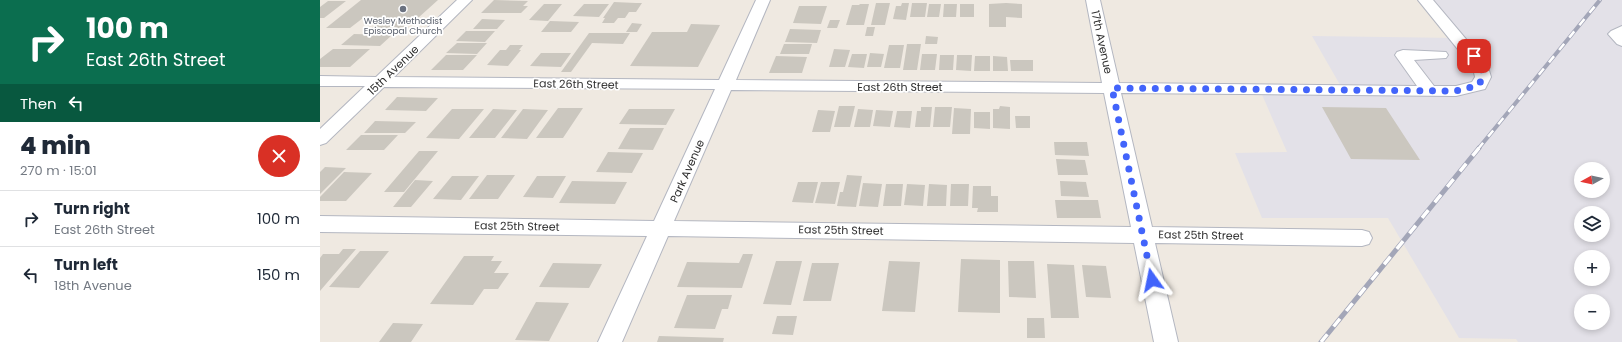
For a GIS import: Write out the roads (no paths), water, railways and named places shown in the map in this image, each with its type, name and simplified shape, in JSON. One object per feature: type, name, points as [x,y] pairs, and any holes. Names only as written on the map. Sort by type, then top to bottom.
[{"type":"street","name":"15th Avenue","points":[[320,140],[465,0]]},
{"type":"street","name":"Park Avenue","points":[[610,342],[763,0]]},
{"type":"street","name":"17th Avenue","points":[[1093,0],[1166,342]]},
{"type":"street","name":"East 26th Street","points":[[320,81],[1429,91],[1456,91],[1479,85],[1483,77],[1481,67],[1425,0]]},
{"type":"street","points":[[1622,31],[1616,34],[1622,41]]},
{"type":"street","points":[[1429,91],[1403,55],[1440,55]]},
{"type":"street","name":"East 25th Street","points":[[320,224],[1362,238]]},
{"type":"railway","points":[[1478,149],[1600,0]]},
{"type":"railway","points":[[1321,342],[1479,148]]},
{"type":"place","name":"Wesley Methodist Episcopal Church","points":[[403,9]]}]
